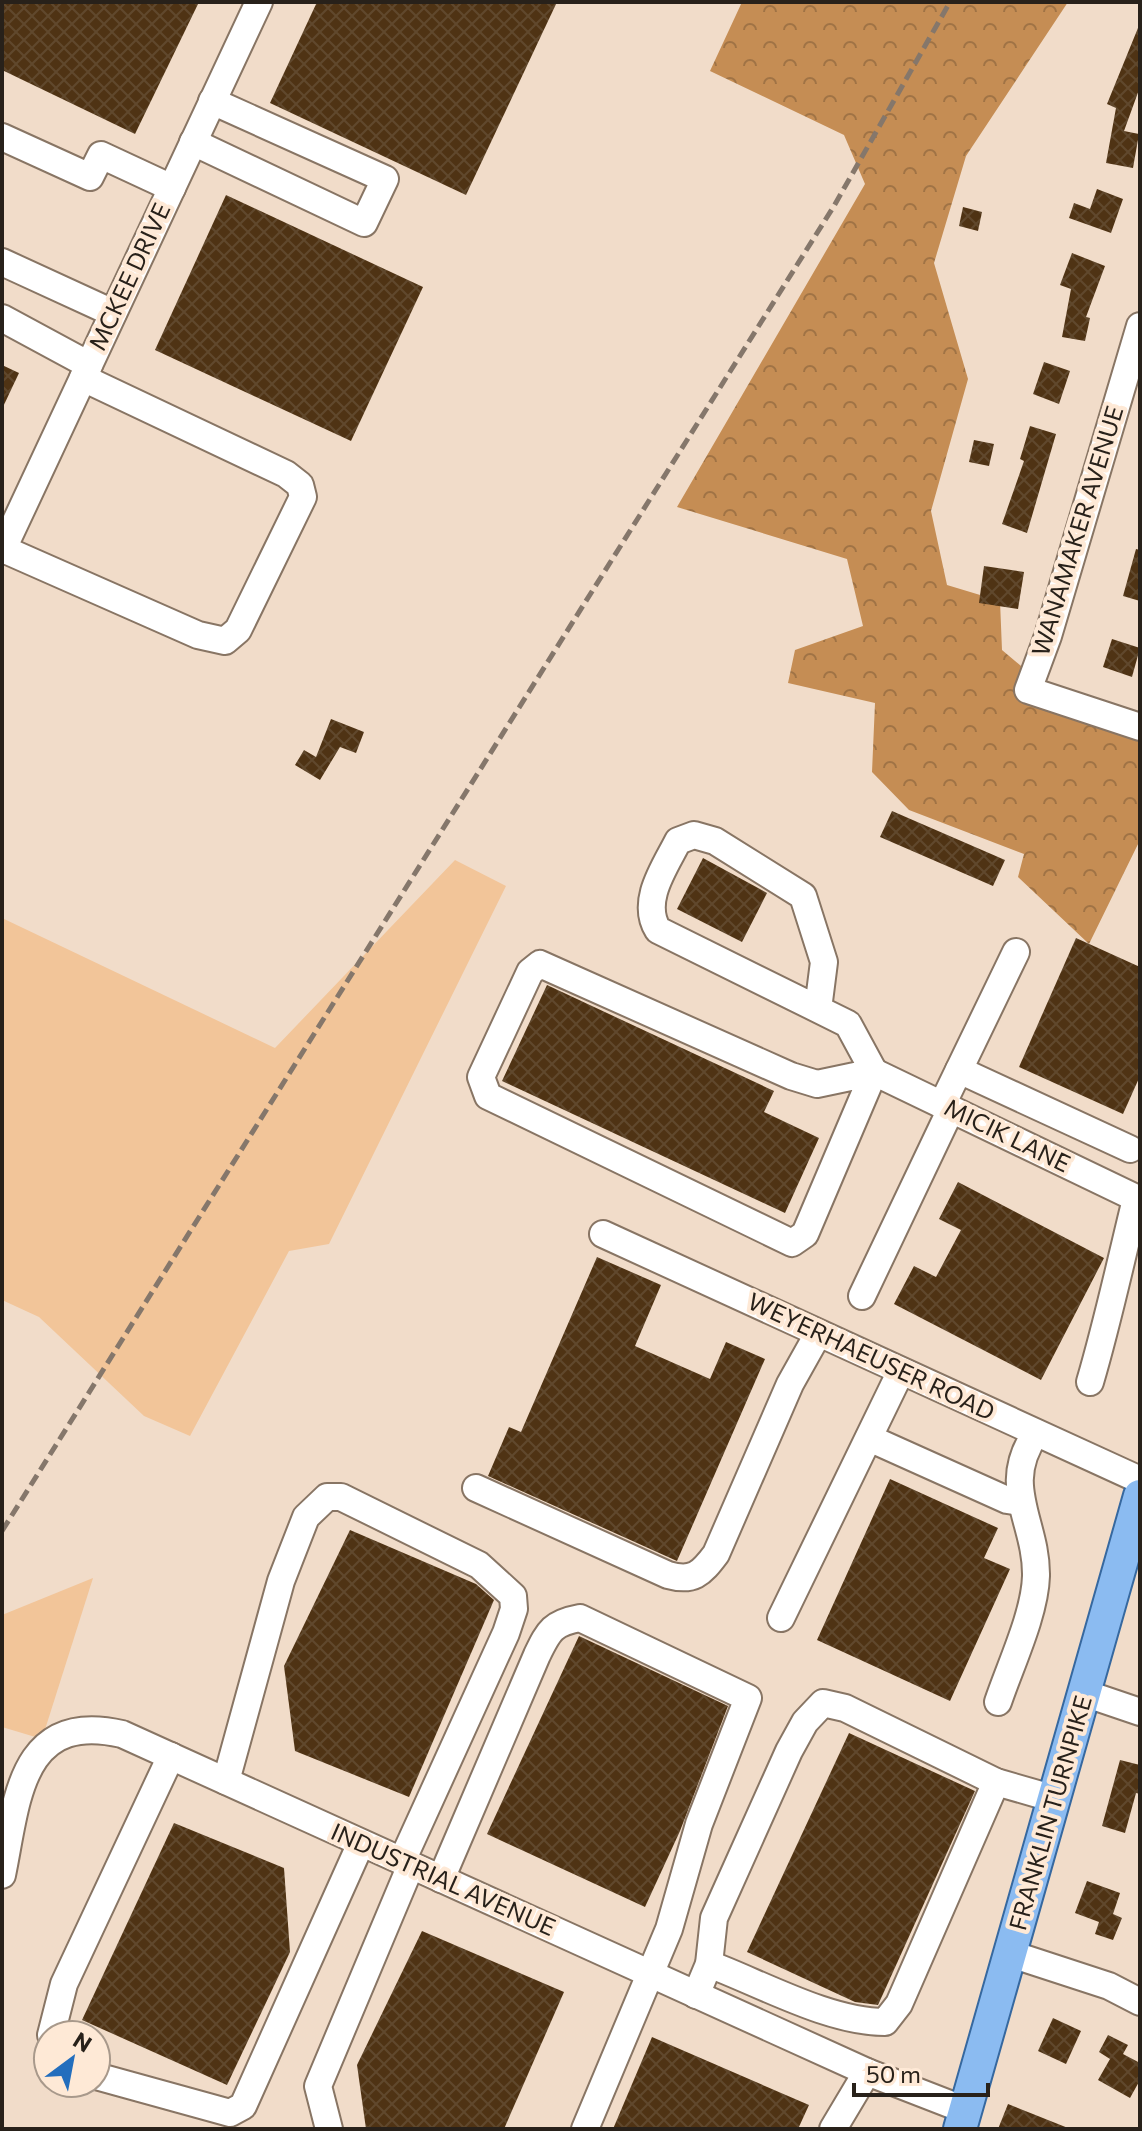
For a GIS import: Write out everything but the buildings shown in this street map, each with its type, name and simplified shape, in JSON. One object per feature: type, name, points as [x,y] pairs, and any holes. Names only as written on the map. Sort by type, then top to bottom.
[{"type":"main road","name":"FRANKLIN TURNPIKE","points":[[962,2119],[1084,1693],[1133,1550],[1140,1496]]},
{"type":"street","name":"MCKEE DRIVE","points":[[2,550],[259,2]]},
{"type":"street","points":[[193,142],[364,223],[385,179],[212,101]]},
{"type":"street","points":[[2,137],[90,177],[101,155],[172,188]]},
{"type":"street","points":[[2,262],[113,313]]},
{"type":"street","points":[[2,318],[86,371],[286,474],[300,485],[303,497],[238,630],[225,641],[198,635],[2,550]]},
{"type":"street","name":"WANAMAKER AVENUE","points":[[1140,326],[1048,636],[1028,690],[1140,727]]},
{"type":"street","points":[[818,1009],[824,962],[803,896],[715,841],[694,835],[678,841],[657,882],[651,909],[658,930],[848,1024],[874,1072]]},
{"type":"street","points":[[862,1296],[946,1107],[959,1070],[1016,952]]},
{"type":"street","points":[[540,964],[791,1076],[817,1084],[874,1072],[805,1234],[792,1243],[488,1096],[481,1077],[530,972],[540,964]]},
{"type":"street","points":[[959,1070],[1135,1142],[1106,1184]]},
{"type":"street","name":"MICIK LANE","points":[[874,1072],[1138,1200]]},
{"type":"street","points":[[1090,1382],[1120,1279],[1121,1259],[1138,1200]]},
{"type":"street","name":"WEYERHAEUSER ROAD","points":[[603,1234],[1140,1480]]},
{"type":"street","points":[[476,1488],[668,1575],[686,1580],[701,1574],[716,1554],[790,1384],[818,1334]]},
{"type":"street","points":[[781,1618],[901,1371]]},
{"type":"street","points":[[998,1702],[1036,1576],[1018,1476],[1023,1452],[1036,1433]]},
{"type":"street","points":[[869,1438],[1007,1500],[1021,1502]]},
{"type":"street","points":[[226,1781],[281,1581],[306,1517],[327,1497],[341,1497],[479,1565],[513,1596],[514,1609],[506,1633],[406,1863],[318,2086],[329,2129]]},
{"type":"street","points":[[441,1879],[546,1637],[559,1622],[580,1618],[748,1698],[699,1824],[669,1929],[585,2129]]},
{"type":"street","points":[[1084,1693],[1140,1712]]},
{"type":"street","points":[[696,1995],[709,1964],[714,1918],[789,1751],[805,1722],[823,1703],[845,1708],[996,1782],[1055,1799]]},
{"type":"street","name":"INDUSTRIAL AVENUE","points":[[2,1875],[18,1788],[25,1771],[51,1743],[67,1735],[105,1730],[171,1756],[867,2072],[962,2119]]},
{"type":"street","points":[[55,2019],[64,1984],[171,1756]]},
{"type":"street","points":[[709,1964],[829,2011],[863,2022],[885,2022],[899,2004],[996,1782]]},
{"type":"street","points":[[112,2080],[230,2113],[243,2106],[361,1843]]},
{"type":"street","points":[[1011,1954],[1109,1986],[1140,2002]]},
{"type":"street","points":[[833,2129],[867,2072]]},
{"type":"shaded area","points":[[455,860],[506,886],[329,1244],[289,1251],[190,1436],[144,1416],[39,1317],[2,1300],[2,918],[275,1048]]},
{"type":"shaded area","points":[[93,1578],[42,1739],[2,1727],[2,1615]]},
{"type":"green space","points":[[742,2],[1068,2],[966,156],[934,263],[968,379],[931,511],[947,585],[1000,601],[1002,650],[1051,691],[1140,722],[1140,840],[1089,944],[1018,877],[1024,854],[909,810],[872,772],[875,703],[788,683],[795,650],[863,626],[847,559],[677,507],[865,184],[844,135],[710,71]]},
{"type":"railway","points":[[2,1531],[834,206],[950,2]]}]
